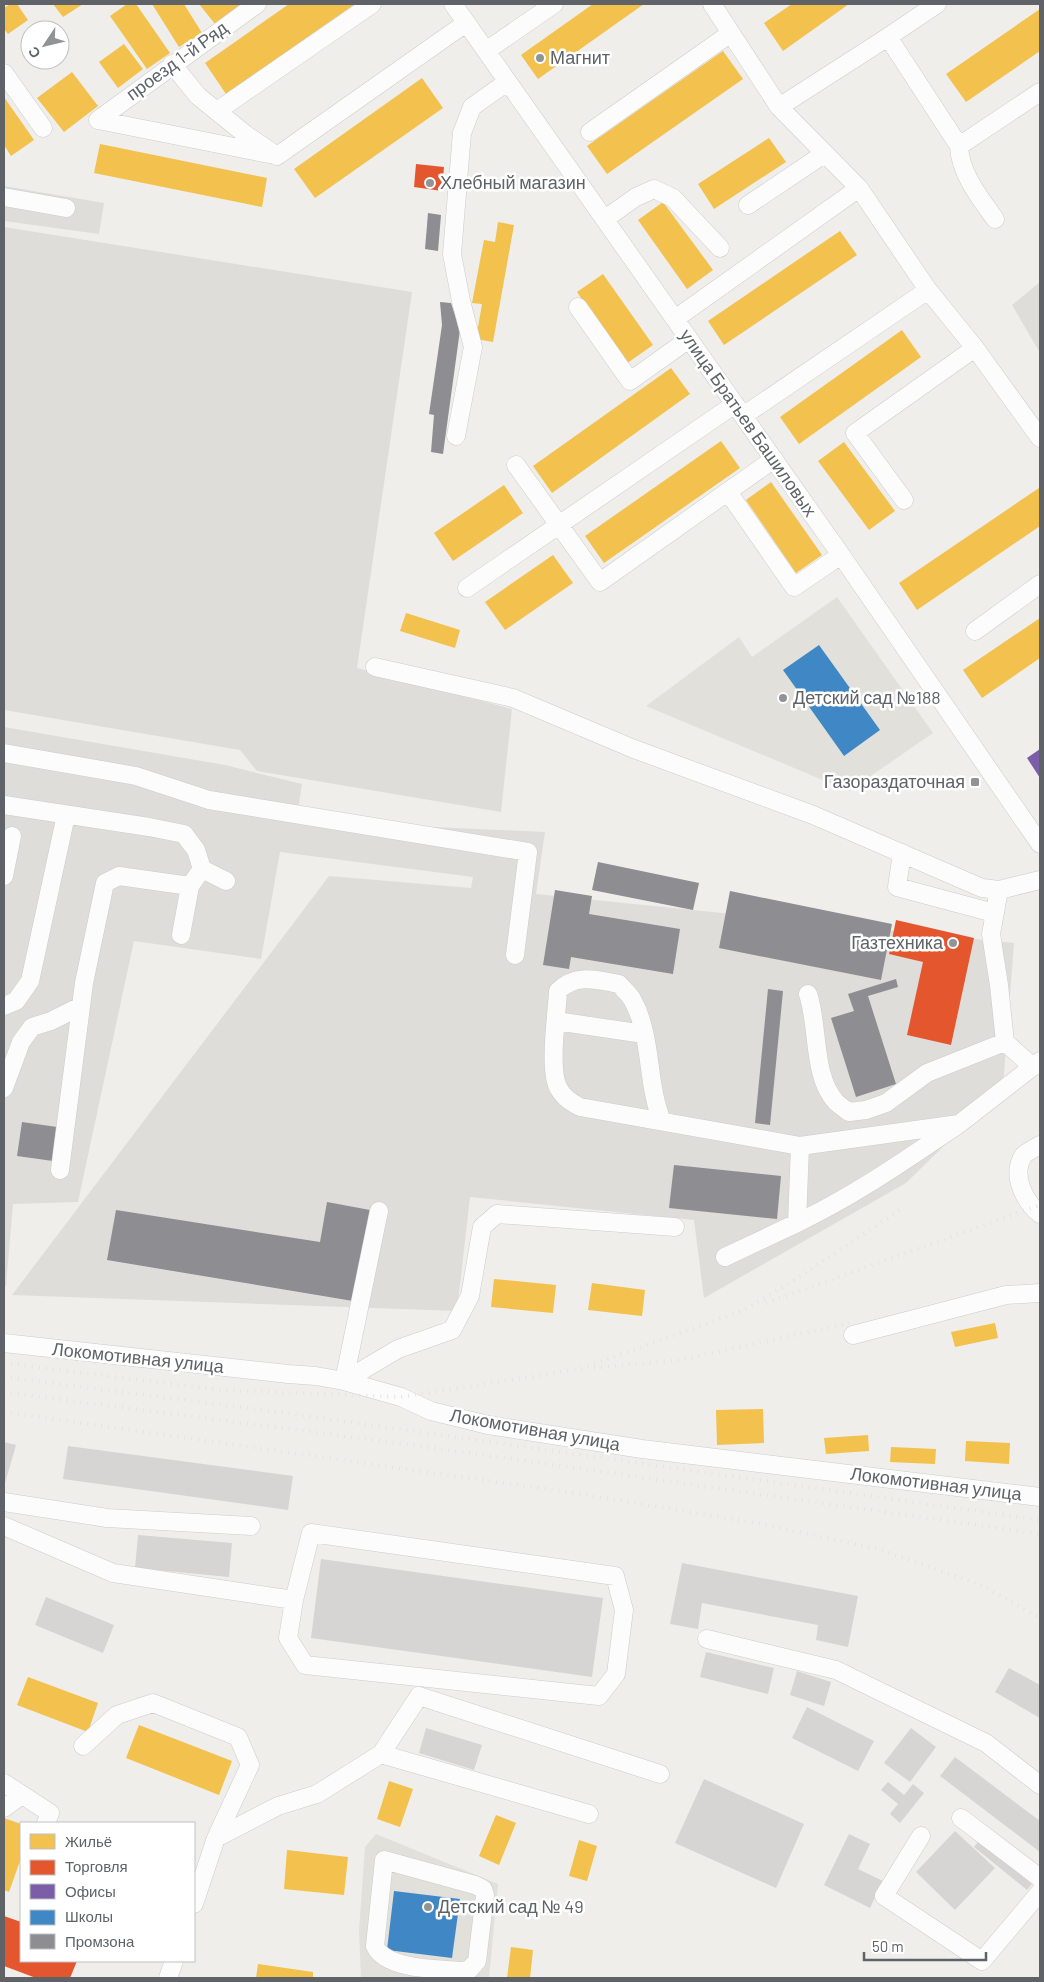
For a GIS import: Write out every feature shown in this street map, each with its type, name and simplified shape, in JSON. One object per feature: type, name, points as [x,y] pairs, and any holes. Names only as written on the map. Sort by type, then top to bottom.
[{"type":"street","name":"проезд 1-й Ряд","points":[[257,4],[172,64],[98,120],[277,156]]},
{"type":"street","points":[[216,111],[372,4]]},
{"type":"street","points":[[486,51],[554,4]]},
{"type":"street","points":[[712,4],[779,107],[859,188],[928,290],[975,348],[1040,438]]},
{"type":"street","points":[[779,107],[937,4]]},
{"type":"street","points":[[172,64],[198,96],[277,156],[461,10]]},
{"type":"street","name":"улица Братьев Башиловых","points":[[461,10],[507,82],[774,459],[1040,844]]},
{"type":"street","points":[[590,132],[731,33]]},
{"type":"street","points":[[888,37],[959,146],[960,160],[974,189],[994,219]]},
{"type":"street","points":[[4,73],[43,128]]},
{"type":"street","points":[[456,436],[473,347],[461,301],[452,254],[462,133],[472,107],[507,82]]},
{"type":"street","points":[[959,146],[1040,92]]},
{"type":"street","points":[[748,205],[824,154]]},
{"type":"street","points":[[675,319],[859,188]]},
{"type":"street","points":[[604,219],[636,197],[654,189],[673,198],[720,248]]},
{"type":"street","points":[[4,197],[66,208]]},
{"type":"street","points":[[467,588],[559,525],[928,290]]},
{"type":"street","points":[[578,307],[630,381],[689,339]]},
{"type":"street","points":[[904,500],[856,433],[975,348]]},
{"type":"street","points":[[516,465],[600,582],[774,459]]},
{"type":"street","points":[[728,492],[794,587],[841,555]]},
{"type":"street","points":[[975,631],[1040,584]]},
{"type":"street","points":[[375,667],[513,698],[634,749],[813,815],[982,888],[999,890],[1040,880]]},
{"type":"street","points":[[4,753],[136,776],[209,800],[528,852],[515,955]]},
{"type":"street","points":[[4,805],[149,826],[184,834],[196,850],[202,869],[226,881]]},
{"type":"street","points":[[4,1006],[16,1001],[30,980],[66,815]]},
{"type":"street","points":[[4,876],[12,836]]},
{"type":"street","points":[[902,853],[897,886],[994,913]]},
{"type":"street","points":[[182,935],[190,886],[202,869]]},
{"type":"street","points":[[60,1170],[84,983],[105,882],[119,876],[190,886]]},
{"type":"street","points":[[725,1257],[835,1205],[880,1178],[959,1124],[1036,1064],[1005,1042],[999,985],[990,934],[999,890]]},
{"type":"street","points":[[662,1121],[657,1109],[644,1034],[632,999],[620,984],[584,978],[566,983],[558,991],[553,1072],[558,1088],[566,1099],[580,1107],[800,1146],[959,1124]]},
{"type":"street","points":[[808,994],[812,1005],[818,1055],[828,1088],[836,1102],[848,1112],[866,1110],[886,1103],[926,1073],[1005,1042]]},
{"type":"street","points":[[4,1088],[21,1042],[32,1027],[51,1021],[81,1006]]},
{"type":"street","points":[[556,1021],[644,1034]]},
{"type":"street","points":[[1040,1145],[1024,1156],[1018,1171],[1022,1193],[1032,1208],[1040,1214]]},
{"type":"street","points":[[797,1224],[800,1146]]},
{"type":"street","points":[[344,1381],[379,1211]]},
{"type":"street","points":[[344,1381],[398,1349],[452,1330],[470,1296],[482,1227],[498,1214],[675,1227]]},
{"type":"street","points":[[853,1335],[1006,1295],[1040,1293]]},
{"type":"street","name":"Локомотивная улица","points":[[4,1343],[316,1376],[344,1381],[401,1397],[431,1411],[488,1425],[642,1450],[1040,1497]]},
{"type":"street","points":[[4,1502],[107,1518],[252,1526]]},
{"type":"street","points":[[4,1526],[112,1573],[294,1600]]},
{"type":"street","points":[[311,1533],[615,1576],[624,1610],[616,1674],[599,1696],[305,1665],[288,1638],[294,1600],[311,1533]]},
{"type":"street","points":[[707,1640],[836,1670],[986,1743],[1040,1785]]},
{"type":"street","points":[[216,1838],[278,1806],[317,1794],[382,1754],[419,1696],[660,1774]]},
{"type":"street","points":[[83,1746],[117,1715],[153,1703],[238,1736],[250,1765],[216,1838],[195,1901]]},
{"type":"street","points":[[382,1754],[589,1814]]},
{"type":"street","points":[[4,1783],[50,1813],[46,1822]]},
{"type":"street","points":[[4,1808],[22,1794]]},
{"type":"street","points":[[961,1818],[1040,1878]]},
{"type":"street","points":[[921,1836],[884,1896],[982,1962],[1040,1892]]},
{"type":"street","points":[[384,1860],[475,1885],[482,1889],[485,1895],[477,1961],[474,1966],[469,1970],[462,1971],[408,1972],[377,1952],[375,1946],[384,1860]]},
{"type":"street","points":[[168,1978],[174,1962]]},
{"type":"shaded area","points":[[4,186],[104,203],[99,234],[4,221]]},
{"type":"shaded area","points":[[4,227],[412,292],[357,668],[512,709],[501,812],[257,771],[240,750],[4,710]]},
{"type":"shaded area","points":[[1040,282],[1040,353],[1012,305]]},
{"type":"shaded area","name":"Детский сад №188","points":[[837,597],[933,733],[849,791],[646,706],[739,637],[752,657]]},
{"type":"shaded area","points":[[4,727],[225,765],[302,784],[298,810],[411,826],[545,832],[536,894],[1014,943],[1003,1088],[906,1183],[704,1298],[694,1220],[470,1197],[457,1311],[12,1295],[329,876],[471,888],[473,877],[280,852],[261,959],[134,941],[78,1202],[13,1204],[6,1286],[4,1285]]},
{"type":"shaded area","name":"Детский сад № 49","points":[[376,1834],[498,1884],[489,1978],[361,1978],[359,1930],[365,1847]]},
{"type":"building: Жильё","points":[[10,4],[17,4],[28,20],[20,20],[20,26],[8,34],[4,29],[4,8]]},
{"type":"building: Жильё","points":[[53,4],[83,4],[63,17]]},
{"type":"building: Жильё","points":[[127,4],[136,4],[170,53],[147,69],[110,16]]},
{"type":"building: Жильё","points":[[152,4],[184,4],[202,33],[179,47]]},
{"type":"building: Жильё","points":[[199,4],[241,4],[215,24]]},
{"type":"building: Жильё","points":[[289,4],[355,4],[226,94],[205,63]]},
{"type":"building: Жильё","points":[[593,4],[644,4],[538,79],[521,55]]},
{"type":"building: Жильё","points":[[792,4],[849,4],[783,51],[764,23]]},
{"type":"building: Жильё","points":[[1040,9],[1040,51],[966,102],[946,74]]},
{"type":"building: Жильё","points":[[124,44],[143,69],[118,88],[99,62]]},
{"type":"building: Жильё","points":[[723,51],[743,79],[607,174],[587,146]]},
{"type":"building: Жильё","points":[[72,72],[98,106],[64,132],[37,98]]},
{"type":"building: Жильё","points":[[422,78],[443,108],[315,198],[294,169]]},
{"type":"building: Жильё","points":[[4,97],[34,140],[11,156],[4,145]]},
{"type":"building: Жильё","points":[[769,138],[786,162],[714,209],[698,184]]},
{"type":"building: Жильё","points":[[100,144],[267,178],[262,207],[94,173]]},
{"type":"building: Жильё","points":[[663,202],[713,270],[687,289],[638,220]]},
{"type":"building: Жильё","points":[[498,222],[514,225],[493,342],[476,339],[482,304],[472,303],[484,240],[495,242]]},
{"type":"building: Жильё","points":[[840,231],[857,255],[724,345],[708,321]]},
{"type":"building: Жильё","points":[[603,274],[653,345],[626,364],[577,292]]},
{"type":"building: Жильё","points":[[902,330],[921,357],[799,444],[780,417]]},
{"type":"building: Жильё","points":[[671,368],[690,394],[552,493],[533,466]]},
{"type":"building: Жильё","points":[[721,441],[740,468],[604,563],[585,536]]},
{"type":"building: Жильё","points":[[844,442],[895,511],[869,530],[818,461]]},
{"type":"building: Жильё","points":[[771,482],[822,555],[796,573],[746,500]]},
{"type":"building: Жильё","points":[[504,485],[523,513],[453,561],[434,533]]},
{"type":"building: Жильё","points":[[1039,488],[1040,526],[917,610],[899,583]]},
{"type":"building: Жильё","points":[[553,555],[573,583],[505,630],[485,602]]},
{"type":"building: Жильё","points":[[406,613],[460,630],[455,648],[400,631]]},
{"type":"building: Жильё","points":[[1040,618],[1040,658],[982,698],[963,670]]},
{"type":"building: Жильё","points":[[494,1279],[556,1285],[553,1313],[491,1307]]},
{"type":"building: Жильё","points":[[592,1283],[645,1290],[642,1316],[588,1310]]},
{"type":"building: Жильё","points":[[995,1323],[998,1338],[955,1347],[951,1332]]},
{"type":"building: Жильё","points":[[763,1409],[764,1443],[717,1445],[716,1410]]},
{"type":"building: Жильё","points":[[868,1435],[869,1451],[826,1454],[824,1438]]},
{"type":"building: Жильё","points":[[966,1441],[1010,1443],[1009,1464],[965,1461]]},
{"type":"building: Жильё","points":[[891,1447],[936,1449],[935,1464],[890,1462]]},
{"type":"building: Жильё","points":[[28,1677],[98,1703],[88,1732],[17,1705]]},
{"type":"building: Жильё","points":[[139,1725],[232,1761],[219,1795],[126,1758]]},
{"type":"building: Жильё","points":[[389,1781],[413,1789],[400,1827],[377,1819]]},
{"type":"building: Жильё","points":[[496,1815],[516,1823],[499,1865],[479,1856]]},
{"type":"building: Жильё","points":[[4,1818],[20,1824],[20,1861],[9,1892],[4,1890]]},
{"type":"building: Жильё","points":[[579,1840],[597,1846],[587,1881],[569,1876]]},
{"type":"building: Жильё","points":[[287,1850],[348,1857],[344,1895],[284,1889]]},
{"type":"building: Жильё","points":[[511,1947],[533,1950],[530,1978],[507,1978]]},
{"type":"building: Жильё","points":[[258,1964],[313,1972],[313,1978],[256,1978]]},
{"type":"building: Торговля","points":[[416,164],[444,167],[442,191],[414,187]]},
{"type":"building: Торговля","points":[[896,920],[974,938],[951,1045],[907,1035],[923,962],[889,954]]},
{"type":"building: Торговля","points":[[4,1916],[20,1922],[20,1962],[77,1962],[70,1978],[36,1978],[4,1966]]},
{"type":"building: Офисы","points":[[1040,749],[1040,778],[1027,758]]},
{"type":"building: Школы","points":[[819,645],[880,730],[844,756],[783,670]]},
{"type":"building: Школы","points":[[394,1891],[460,1899],[452,1958],[387,1950]]},
{"type":"building: Промзона","points":[[428,213],[441,215],[438,251],[425,249]]},
{"type":"building: Промзона","points":[[440,302],[451,303],[460,330],[443,454],[431,452],[434,415],[429,414],[442,325]]},
{"type":"building: Промзона","points":[[598,862],[699,883],[693,910],[592,890]]},
{"type":"building: Промзона","points":[[555,890],[592,896],[589,914],[680,929],[673,974],[571,957],[569,969],[543,965]]},
{"type":"building: Промзона","points":[[730,891],[892,924],[881,980],[719,948]]},
{"type":"building: Промзона","points":[[896,979],[898,987],[868,996],[896,1084],[856,1097],[831,1018],[854,1011],[848,994]]},
{"type":"building: Промзона","points":[[768,989],[783,991],[770,1125],[755,1123]]},
{"type":"building: Промзона","points":[[22,1122],[57,1127],[53,1161],[17,1156]]},
{"type":"building: Промзона","points":[[674,1165],[781,1176],[777,1219],[669,1208]]},
{"type":"building: Промзона","points":[[327,1202],[370,1210],[353,1301],[107,1260],[116,1210],[320,1242]]},
{"type":"building: Прочее","points":[[4,1442],[16,1445],[5,1483],[4,1483]]},
{"type":"building: Прочее","points":[[68,1446],[293,1476],[288,1510],[63,1479]]},
{"type":"building: Прочее","points":[[138,1535],[232,1543],[229,1577],[135,1568]]},
{"type":"building: Прочее","points":[[321,1559],[603,1598],[592,1677],[311,1638]]},
{"type":"building: Прочее","points":[[682,1563],[858,1596],[848,1647],[816,1640],[818,1625],[702,1603],[698,1629],[670,1624]]},
{"type":"building: Прочее","points":[[46,1597],[114,1625],[103,1653],[35,1625]]},
{"type":"building: Прочее","points":[[706,1652],[774,1668],[768,1694],[700,1677]]},
{"type":"building: Прочее","points":[[1009,1668],[1040,1685],[1040,1718],[995,1692]]},
{"type":"building: Прочее","points":[[797,1671],[831,1682],[824,1706],[790,1695]]},
{"type":"building: Прочее","points":[[807,1707],[874,1741],[858,1771],[792,1738]]},
{"type":"building: Прочее","points":[[426,1728],[482,1745],[474,1770],[419,1753]]},
{"type":"building: Прочее","points":[[911,1728],[936,1747],[910,1782],[884,1763]]},
{"type":"building: Прочее","points":[[955,1757],[1040,1821],[1040,1852],[940,1776]]},
{"type":"building: Прочее","points":[[704,1779],[804,1824],[776,1888],[675,1843]]},
{"type":"building: Прочее","points":[[888,1782],[904,1795],[913,1784],[924,1793],[900,1823],[890,1814],[898,1804],[881,1790]]},
{"type":"building: Прочее","points":[[955,1831],[995,1868],[955,1910],[916,1872]]},
{"type":"building: Прочее","points":[[849,1834],[870,1844],[858,1869],[883,1881],[870,1908],[824,1885]]},
{"type":"building: Прочее","points":[[981,1838],[1035,1880],[1027,1890],[974,1847]]},
{"type":"railway","points":[[766,1303],[1040,1205]]},
{"type":"railway","points":[[4,1363],[221,1390],[401,1397],[580,1369],[742,1311],[790,1283],[900,1210]]},
{"type":"railway","points":[[594,1368],[680,1360],[855,1322]]},
{"type":"railway","points":[[4,1377],[286,1413],[1040,1520]]},
{"type":"railway","points":[[4,1392],[413,1445],[1040,1534]]},
{"type":"railway","points":[[4,1412],[581,1494],[761,1524],[878,1549],[981,1585],[1040,1618]]},
{"type":"place","name":"Магнит","points":[[540,58]]},
{"type":"place","name":"Хлебный магазин","points":[[430,183]]},
{"type":"place","name":"Детский сад №188","points":[[783,698]]},
{"type":"place","name":"Газораздаточная","points":[[975,782]]},
{"type":"place","name":"Газтехника","points":[[953,943]]},
{"type":"place","name":"Детский сад № 49","points":[[428,1907]]}]
